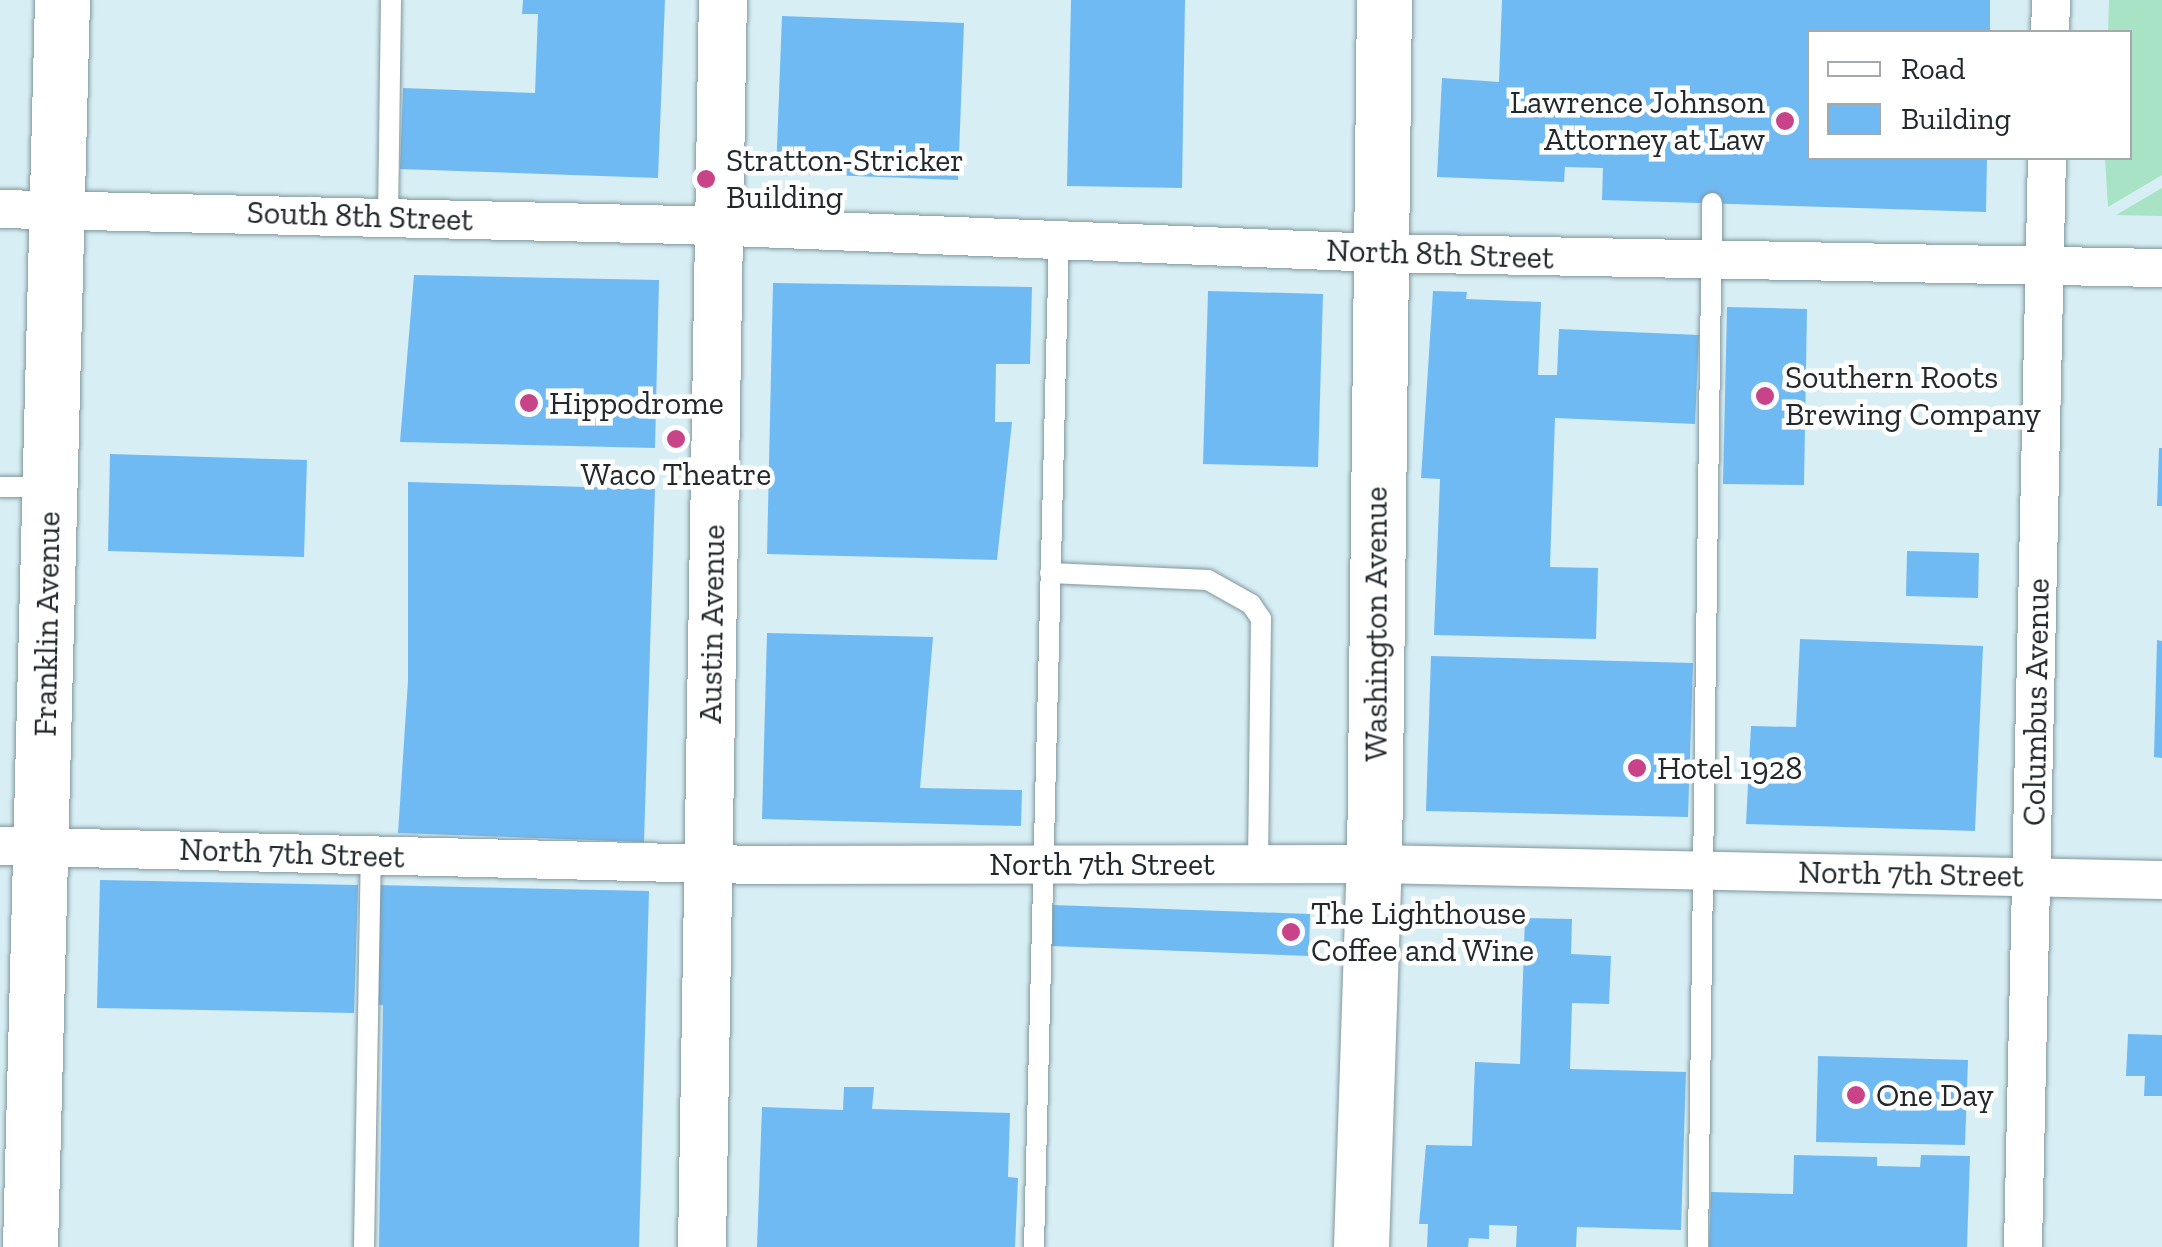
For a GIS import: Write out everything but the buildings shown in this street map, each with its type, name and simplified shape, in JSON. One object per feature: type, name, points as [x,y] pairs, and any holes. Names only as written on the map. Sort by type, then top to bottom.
[{"type":"main road","name":"Franklin Avenue","points":[[30,1247],[21,847],[25,487],[58,210],[62,0]]},
{"type":"main road","name":"Washington Avenue","points":[[1360,1247],[1374,864],[1378,253],[1384,0]]},
{"type":"street","name":"Austin Avenue","points":[[702,1247],[723,0]]},
{"type":"street","points":[[2050,30],[2051,0]]},
{"type":"street","name":"Columbus Avenue","points":[[2023,1247],[2047,160]]},
{"type":"street","name":"South 8th Street","points":[[0,209],[388,216],[719,228]]},
{"type":"street","name":"North 8th Street","points":[[719,228],[1378,253],[2162,268]]},
{"type":"street","name":"North 7th Street","points":[[21,847],[708,864],[1374,864],[2162,880]]},
{"type":"lane","points":[[388,216],[391,0]]},
{"type":"lane","points":[[1698,1247],[1712,204]]},
{"type":"lane","points":[[1034,1247],[1059,240]]},
{"type":"lane","points":[[1050,572],[1208,580],[1237,590],[1261,619],[1258,864]]},
{"type":"lane","points":[[364,1247],[371,855]]},
{"type":"green space","points":[[2109,0],[2162,0],[2162,175],[2108,207],[2105,160],[2132,160],[2132,30],[2108,30]]},
{"type":"green space","points":[[2162,188],[2162,216],[2116,215]]},
{"type":"place","name":"Lawrence Johnson Attorney at Law","points":[[1785,121]]},
{"type":"place","name":"Stratton-Stricker Building","points":[[706,179]]},
{"type":"place","name":"Southern Roots Brewing Company","points":[[1765,396]]},
{"type":"place","name":"Hippodrome","points":[[529,403]]},
{"type":"place","name":"Waco Theatre","points":[[676,439]]},
{"type":"place","name":"Hotel 1928","points":[[1637,768]]},
{"type":"place","name":"The Lighthouse Coffee and Wine","points":[[1291,932]]},
{"type":"place","name":"One Day","points":[[1856,1095]]}]
